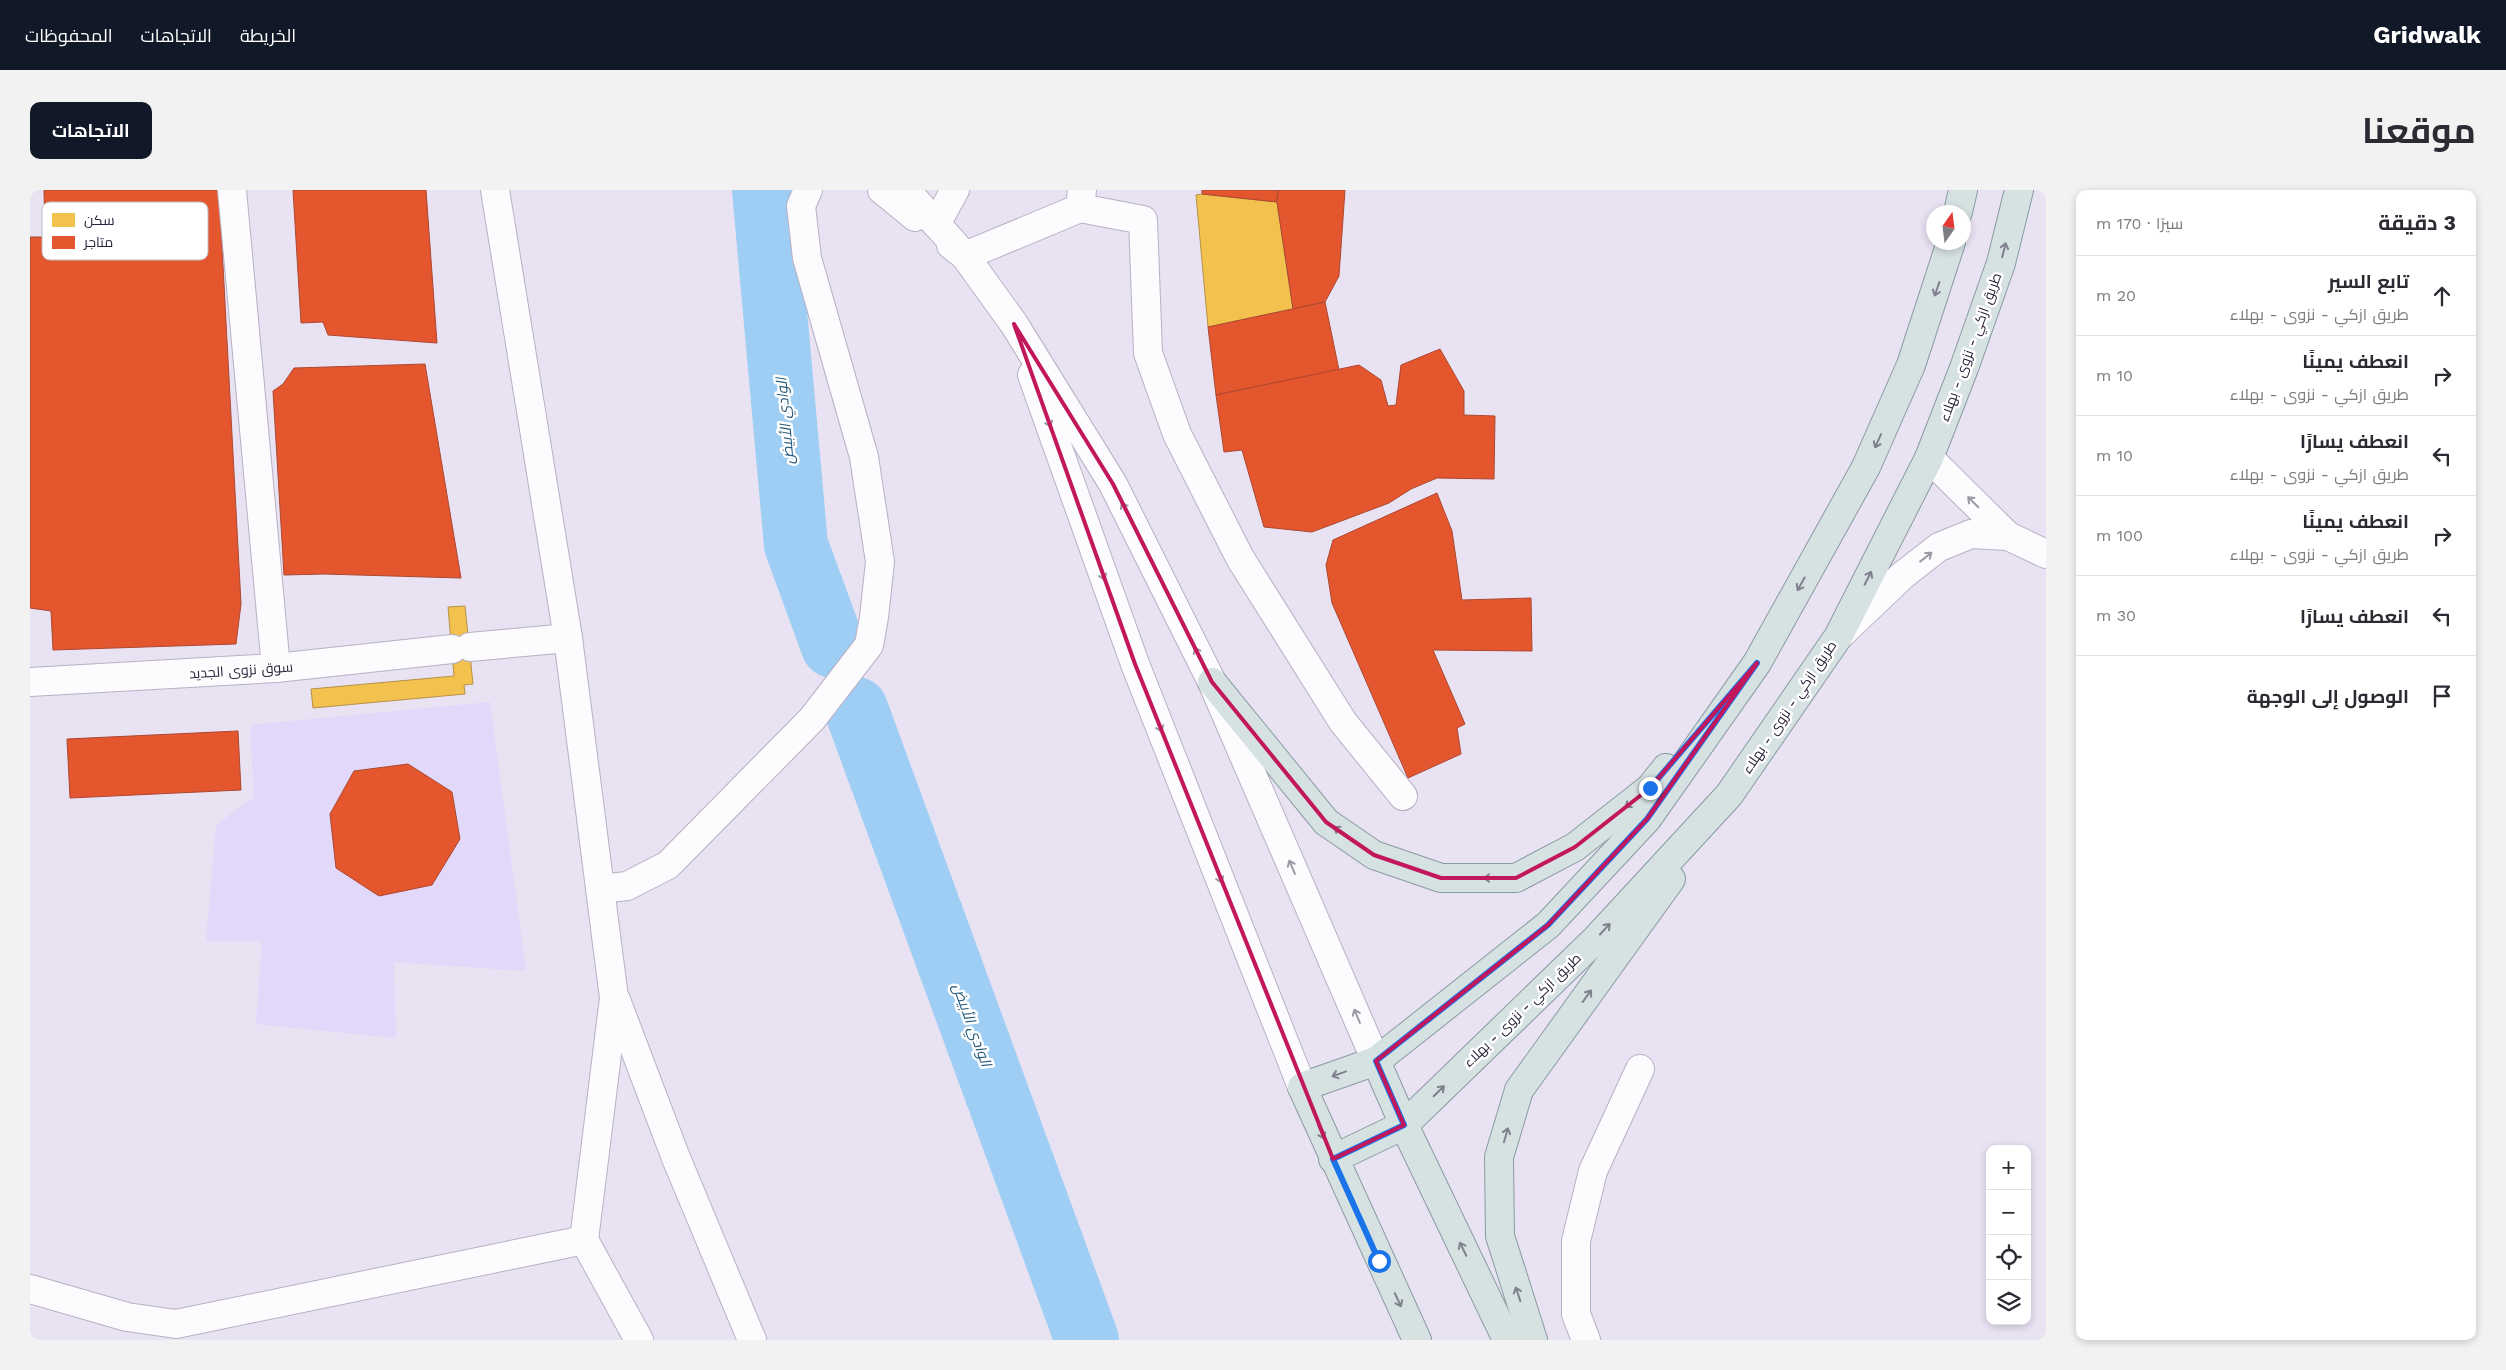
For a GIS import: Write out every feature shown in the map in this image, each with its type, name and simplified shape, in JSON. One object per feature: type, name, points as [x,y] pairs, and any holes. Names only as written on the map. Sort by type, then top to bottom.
[{"type":"main road","points":[[1960,205],[1963,190]]},
{"type":"main road","name":"طريق ازكي - نزوى - بهلاء","points":[[1333,1159],[1404,1125],[1596,939],[1729,796],[1838,636],[1929,458],[1964,368],[2001,263],[2019,190]]},
{"type":"main road","points":[[1417,1340],[1333,1159],[1302,1087],[1376,1061],[1548,925],[1647,819],[1757,663],[1866,467],[1911,365],[1948,250]]},
{"type":"main road","points":[[1212,682],[1326,822],[1374,855],[1441,878],[1516,878],[1575,847],[1650,788],[1757,663]]},
{"type":"main road","points":[[1532,1340],[1500,1236],[1499,1158],[1519,1090],[1729,796]]},
{"type":"main road","points":[[1376,1061],[1404,1125],[1507,1340]]},
{"type":"street","points":[[232,190],[276,668]]},
{"type":"street","points":[[495,190],[568,638],[614,998],[676,1158],[752,1340]]},
{"type":"street","points":[[600,889],[627,886],[668,865],[812,720],[869,644],[880,562],[864,457],[807,258],[801,206],[808,190]]},
{"type":"street","points":[[882,190],[965,256]]},
{"type":"street","points":[[906,190],[965,256],[1014,324],[1112,484],[1212,682],[1376,1061]]},
{"type":"street","points":[[936,224],[955,190]]},
{"type":"street","points":[[965,256],[1081,199],[1143,220],[1148,353],[1177,434],[1245,566],[1343,722],[1403,796]]},
{"type":"street","points":[[1014,324],[1135,664],[1302,1087]]},
{"type":"street","points":[[1929,458],[2008,536],[2046,554]]},
{"type":"street","points":[[1838,636],[1903,575],[1939,547],[1971,534],[2008,536]]},
{"type":"street","name":"سوق نزوى الجديد","points":[[30,682],[276,668],[568,638]]},
{"type":"street","points":[[614,998],[584,1240],[639,1340]]},
{"type":"street","points":[[1586,1340],[1576,1314],[1576,1242],[1593,1171],[1640,1069]]},
{"type":"street","points":[[30,1289],[127,1317],[176,1324],[584,1240]]},
{"type":"highlighted area","points":[[1014,324],[1113,484],[1212,682],[1326,822],[1374,855],[1441,878],[1516,878],[1575,847],[1650,788],[1757,663],[1647,819],[1548,925],[1376,1061],[1404,1125],[1333,1159],[1135,664]]},
{"type":"shaded area","points":[[490,702],[526,971],[394,962],[396,1038],[256,1024],[262,941],[206,941],[216,825],[254,797],[250,725]]},
{"type":"building: سكن","points":[[1202,194],[1277,202],[1293,309],[1208,327],[1196,195]]},
{"type":"building: سكن","points":[[465,606],[473,684],[464,685],[465,694],[313,708],[311,689],[454,676],[448,607]]},
{"type":"building: متاجر","points":[[44,190],[219,190],[241,604],[236,644],[53,650],[51,611],[30,608],[30,237],[42,237],[42,260],[208,260],[208,202],[44,202]]},
{"type":"building: متاجر","points":[[293,190],[426,190],[437,343],[328,335],[323,322],[301,323]]},
{"type":"building: متاجر","points":[[1202,190],[1278,190],[1277,202],[1202,194]]},
{"type":"building: متاجر","points":[[1278,190],[1345,190],[1339,276],[1325,302],[1293,309],[1277,202]]},
{"type":"building: متاجر","points":[[1325,302],[1339,370],[1216,395],[1208,327]]},
{"type":"building: متاجر","points":[[1440,349],[1464,391],[1464,415],[1495,416],[1494,479],[1437,478],[1411,489],[1389,503],[1312,532],[1264,527],[1242,450],[1224,452],[1216,395],[1359,365],[1381,380],[1388,406],[1396,405],[1401,365]]},
{"type":"building: متاجر","points":[[425,364],[461,578],[324,574],[284,575],[273,391],[283,384],[294,368]]},
{"type":"building: متاجر","points":[[1437,493],[1452,531],[1462,600],[1531,598],[1532,651],[1433,650],[1465,724],[1457,728],[1461,754],[1408,778],[1332,603],[1326,565],[1333,540]]},
{"type":"building: متاجر","points":[[238,731],[241,790],[70,798],[67,739]]},
{"type":"building: متاجر","points":[[408,764],[452,792],[460,839],[432,885],[379,896],[336,868],[330,814],[354,771]]},
{"type":"waterway","name":"الوادي الأبيض","points":[[764,190],[796,545],[833,646]]},
{"type":"waterway","name":"الوادي الأبيض","points":[[856,709],[1087,1340]]},
{"type":"route","points":[[1379,1261],[1333,1159],[1404,1125],[1376,1061],[1548,925],[1647,819],[1757,663],[1650,788]]}]
